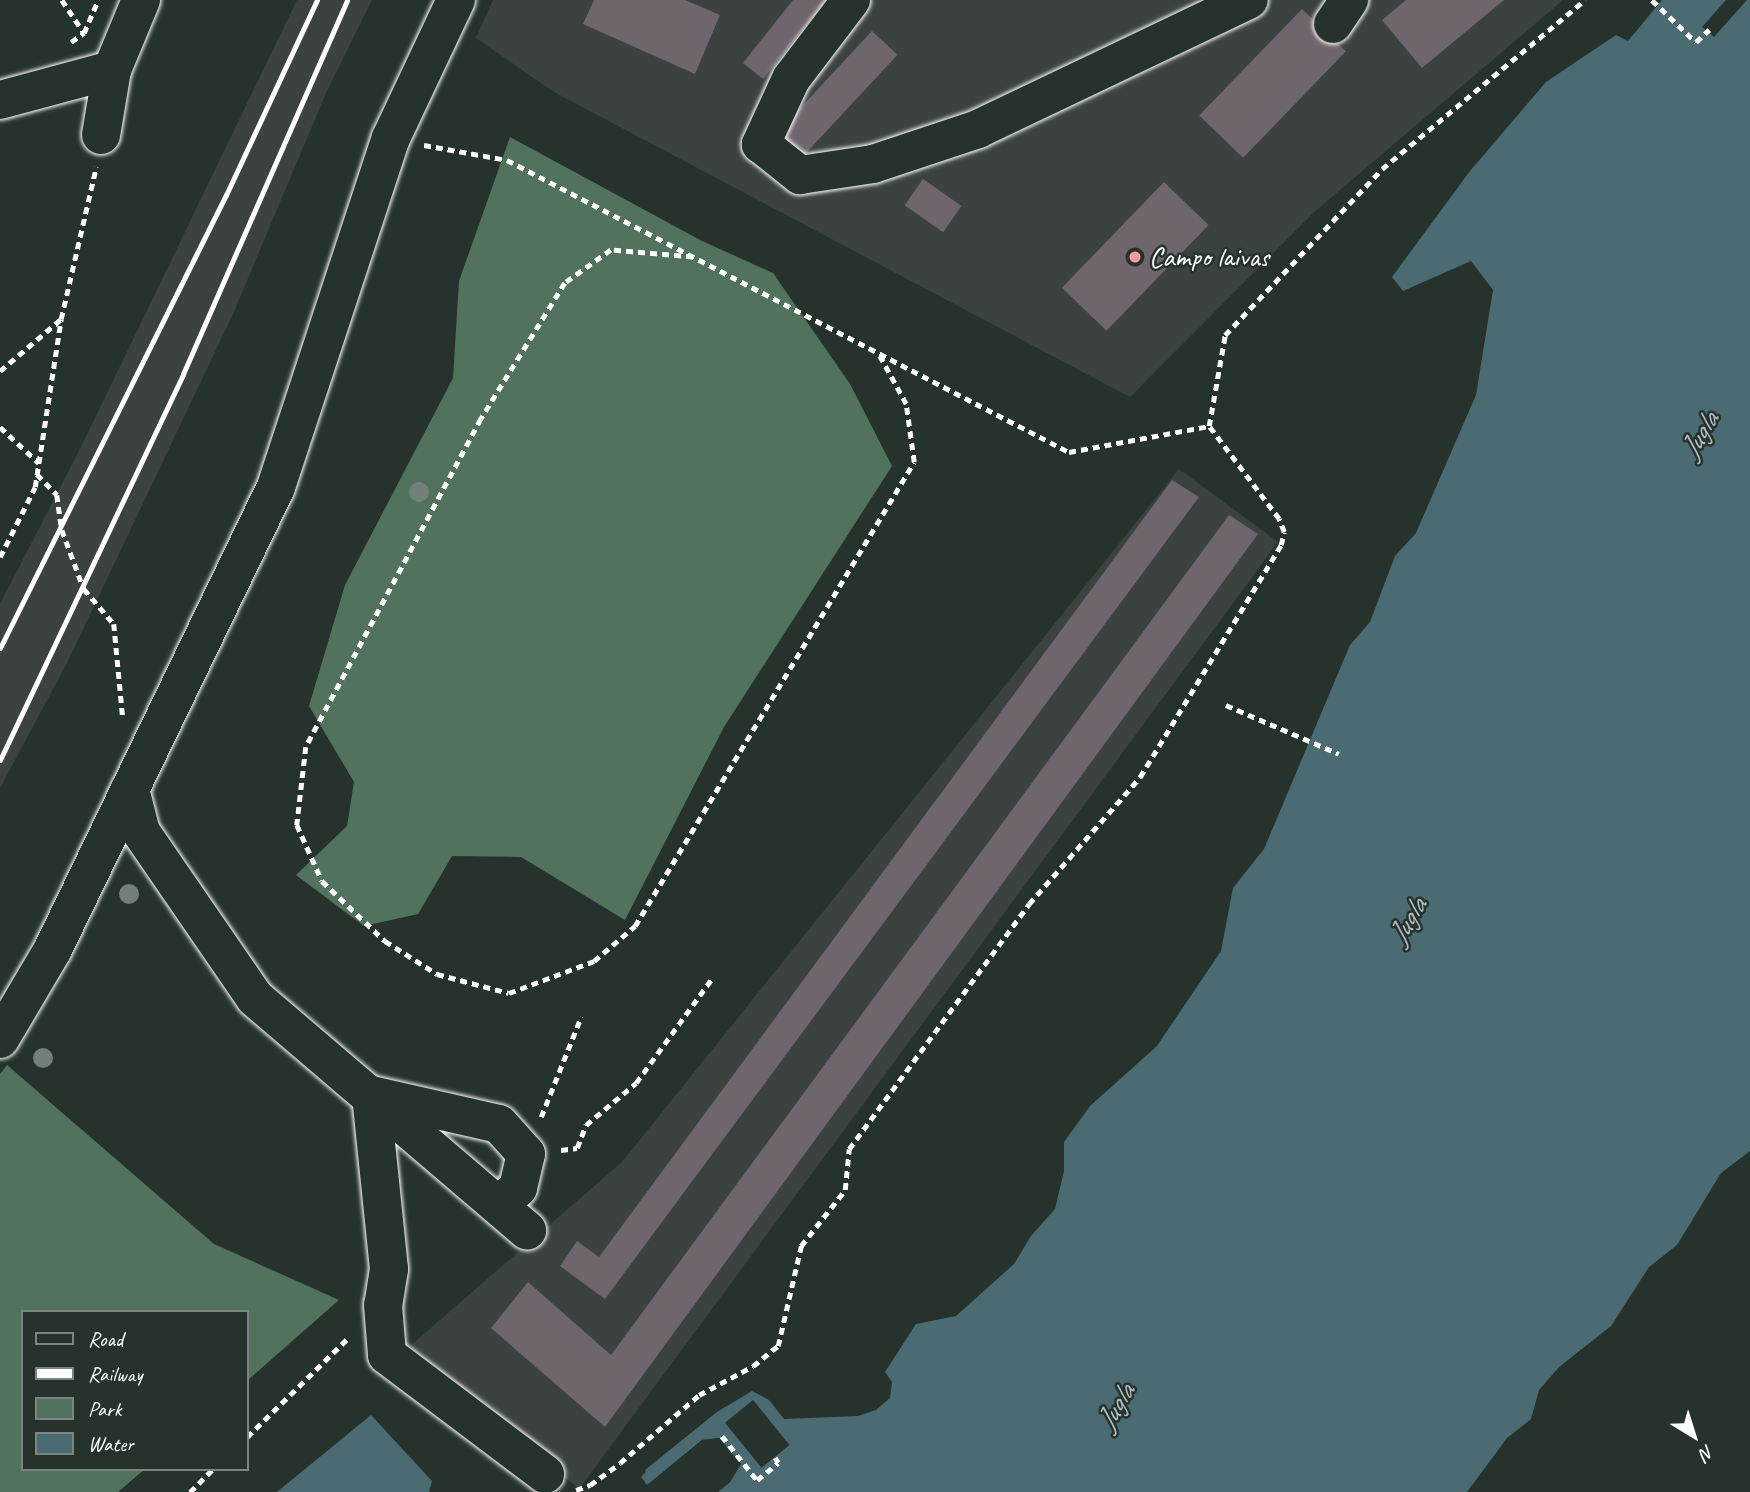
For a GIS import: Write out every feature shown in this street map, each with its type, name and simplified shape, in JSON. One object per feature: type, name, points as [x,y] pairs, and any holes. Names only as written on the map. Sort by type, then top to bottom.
[{"type":"street","points":[[101,135],[112,70],[141,0]]},
{"type":"street","points":[[0,1039],[53,949],[276,487],[391,138],[456,0]]},
{"type":"street","points":[[851,0],[791,79],[761,144],[800,175],[873,163],[978,129],[1249,0]]},
{"type":"street","points":[[0,100],[112,70]]},
{"type":"street","points":[[130,789],[141,832],[255,998],[514,1217],[526,1154],[499,1124],[372,1095]]},
{"type":"street","points":[[372,1095],[389,1269],[383,1305],[387,1354],[545,1474]]},
{"type":"path","points":[[62,0],[84,33]]},
{"type":"path","points":[[545,1474],[574,1491],[590,1485],[699,1395],[753,1366],[778,1346],[801,1246],[845,1190],[849,1149],[1029,904],[1140,777],[1281,545],[1284,532],[1279,519],[1209,426],[1225,335],[1382,169],[1585,0]]},
{"type":"path","points":[[1651,0],[1696,42],[1709,30]]},
{"type":"path","points":[[0,558],[40,464],[61,319],[89,212],[101,135]]},
{"type":"path","points":[[391,138],[507,160],[1069,452],[1209,426]]},
{"type":"path","points":[[693,257],[611,250],[565,283],[481,419],[306,747],[297,825],[322,881],[385,941],[438,974],[509,993],[594,961],[635,926],[914,462],[906,404],[878,353]]},
{"type":"path","points":[[0,371],[61,319]]},
{"type":"path","points":[[0,427],[40,464]]},
{"type":"path","points":[[37,474],[57,495],[62,530],[84,589],[114,624],[125,734]]},
{"type":"path","points":[[1226,705],[1339,754]]},
{"type":"path","points":[[581,1017],[526,1154],[577,1147],[586,1125],[636,1083],[713,977]]},
{"type":"path","points":[[248,1436],[383,1305]]},
{"type":"path","points":[[722,1436],[757,1480],[778,1463],[775,1458]]},
{"type":"path","points":[[190,1492],[212,1471]]},
{"type":"shaded area","points":[[297,0],[372,0],[326,93],[233,314],[67,663],[0,788],[0,604],[81,447]]},
{"type":"shaded area","points":[[493,0],[1563,0],[1313,213],[1130,397],[554,92],[476,38]]},
{"type":"shaded area","points":[[1179,469],[1278,542],[579,1489],[410,1346],[622,1162]]},
{"type":"green space","points":[[510,137],[702,241],[773,273],[850,384],[892,466],[724,727],[625,920],[521,857],[452,856],[418,914],[364,926],[296,875],[347,826],[354,782],[309,706],[345,585],[453,378],[459,281]]},
{"type":"green space","points":[[7,1065],[214,1244],[339,1300],[248,1380],[248,1310],[21,1310],[21,1471],[143,1471],[118,1492],[0,1492],[0,1074]]},
{"type":"water","name":"Jugla","points":[[1662,0],[1750,0],[1750,1151],[1721,1173],[1677,1245],[1649,1267],[1611,1326],[1559,1367],[1539,1390],[1531,1419],[1507,1438],[1467,1492],[718,1492],[730,1482],[741,1464],[719,1438],[702,1440],[647,1486],[641,1477],[645,1470],[717,1412],[752,1391],[769,1400],[784,1419],[858,1416],[876,1410],[890,1398],[892,1382],[885,1372],[916,1324],[956,1316],[1014,1264],[1031,1236],[1055,1209],[1064,1171],[1064,1142],[1090,1106],[1157,1046],[1221,951],[1233,888],[1264,849],[1350,645],[1370,622],[1395,556],[1416,533],[1476,395],[1493,290],[1471,261],[1403,291],[1392,277],[1470,171],[1546,82],[1616,35],[1628,41]]},
{"type":"water","points":[[371,1415],[432,1481],[429,1492],[277,1492]]},
{"type":"pier","points":[[1726,0],[1747,0],[1714,37],[1702,27]]},
{"type":"pier","points":[[753,1400],[790,1445],[762,1468],[725,1423]]},
{"type":"pier","points":[[719,1438],[741,1464],[730,1482],[718,1492],[737,1465],[718,1441],[704,1444],[644,1492],[639,1492],[642,1489],[631,1481],[643,1467],[646,1472],[641,1477],[647,1485],[702,1440]]},
{"type":"building","points":[[594,0],[685,0],[720,15],[695,74],[583,24]]},
{"type":"building","points":[[793,0],[826,0],[763,79],[743,63]]},
{"type":"building","points":[[1406,0],[1504,0],[1422,68],[1382,20]]},
{"type":"building","points":[[1302,9],[1346,51],[1243,158],[1199,115]]},
{"type":"building","points":[[872,31],[898,55],[803,156],[778,132]]},
{"type":"building","points":[[923,179],[962,206],[943,232],[905,205]]},
{"type":"building","name":"Campo laivas","points":[[1164,182],[1209,225],[1106,331],[1062,288]]},
{"type":"building","points":[[1172,480],[1199,497],[605,1299],[560,1266],[577,1241],[599,1257]]},
{"type":"building","points":[[1229,515],[1258,534],[605,1427],[491,1328],[528,1282],[611,1355]]},
{"type":"railway","points":[[0,648],[226,195],[317,0]]},
{"type":"railway","points":[[0,760],[183,374],[347,0]]},
{"type":"place","name":"Campo laivas","points":[[1135,257]]}]
